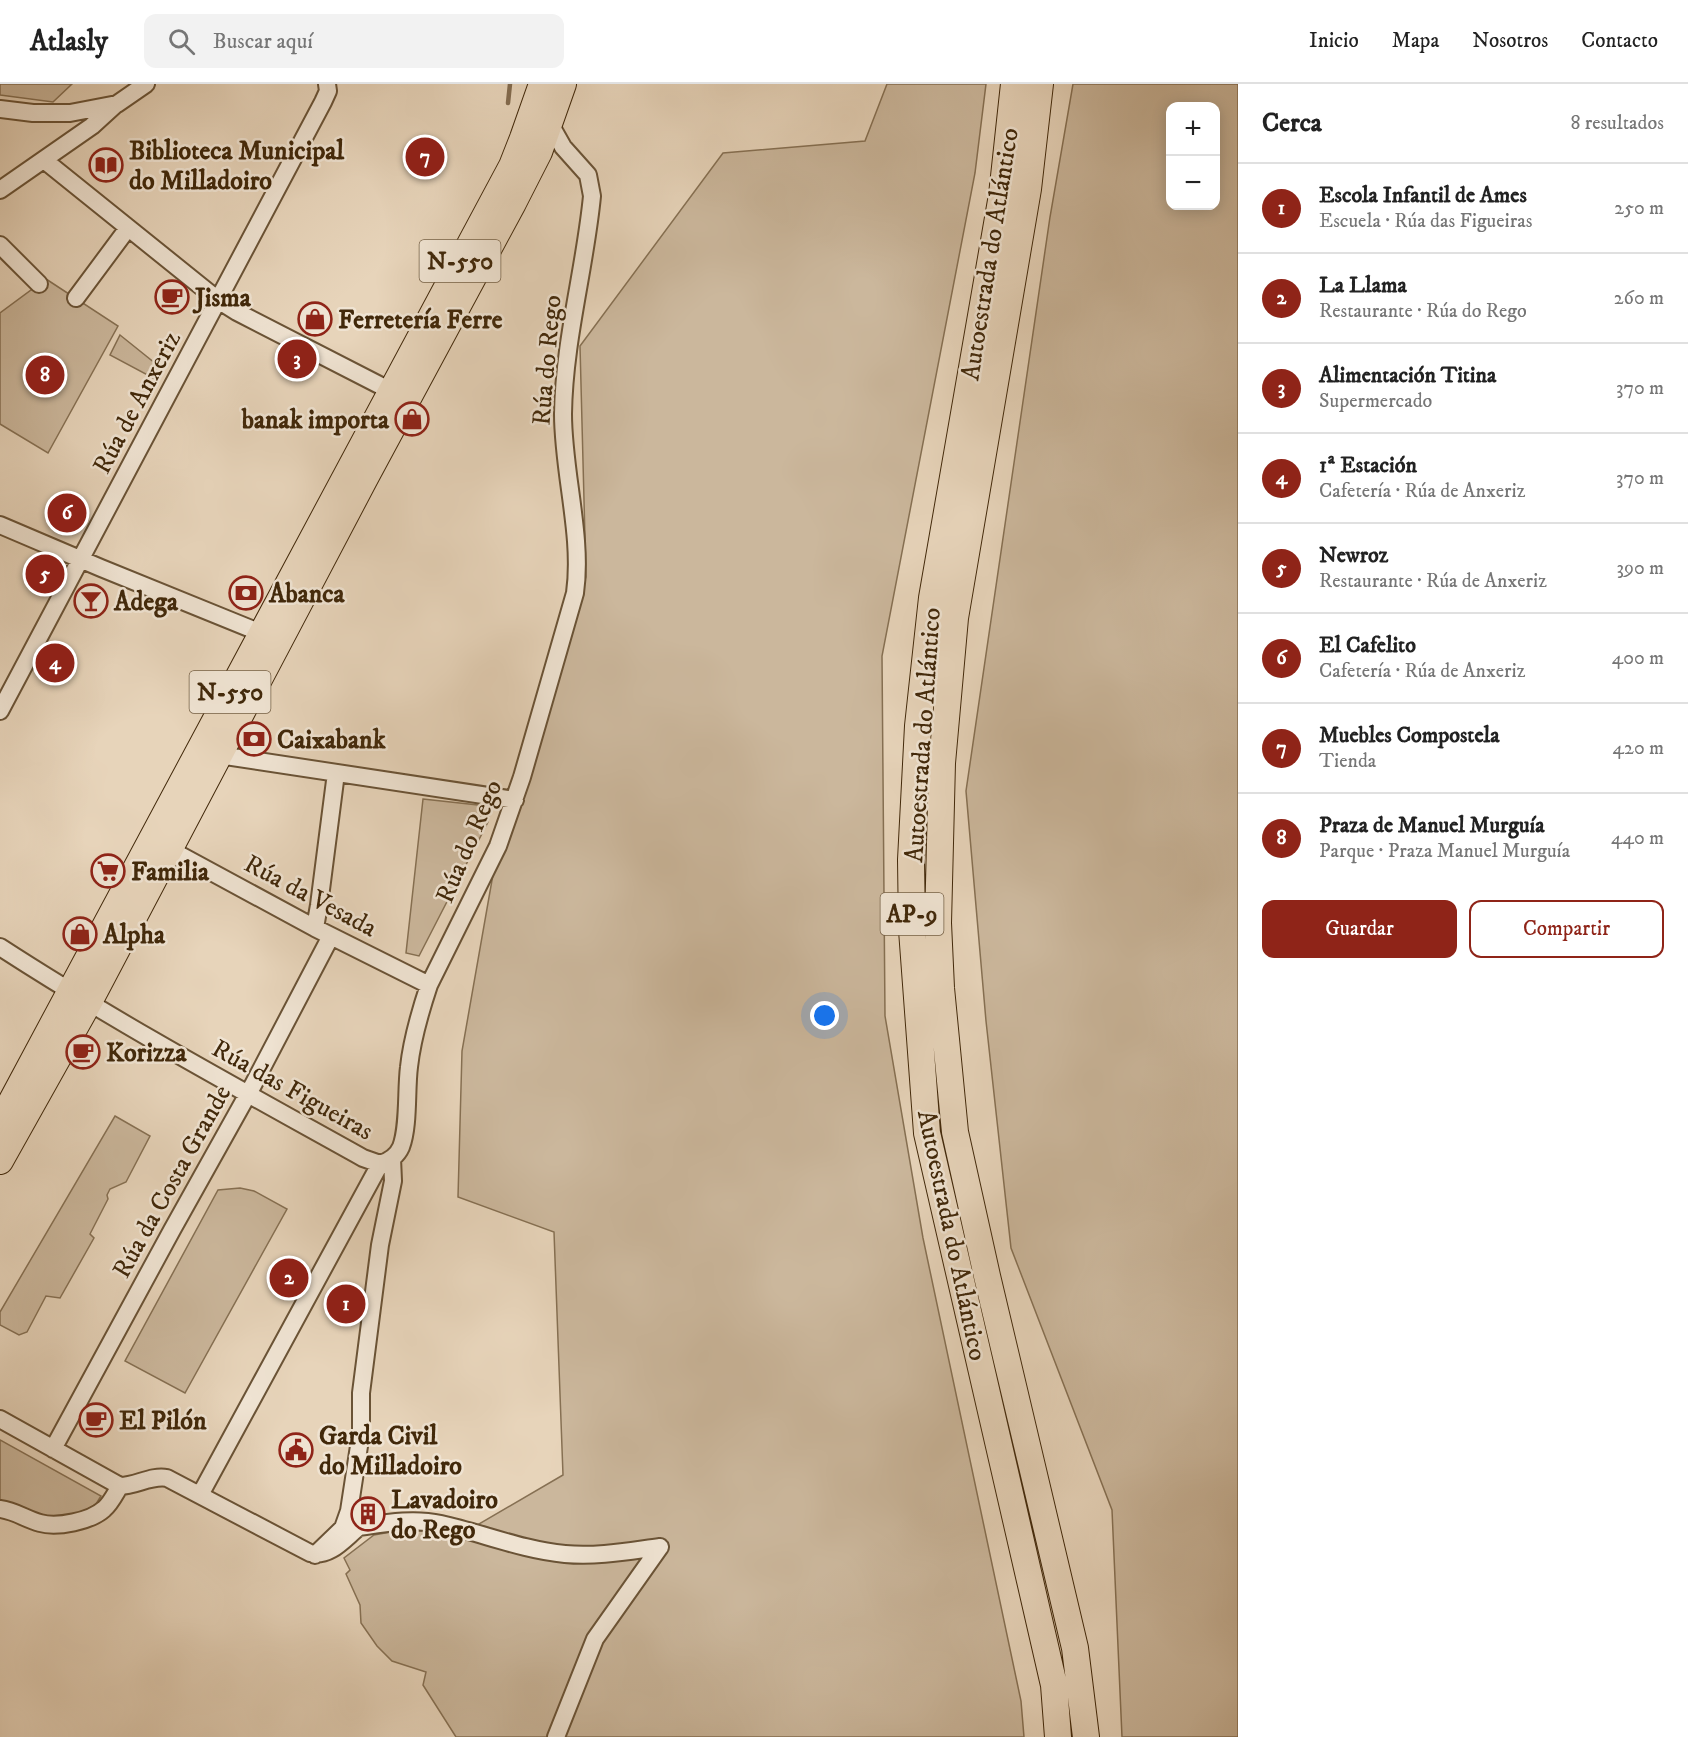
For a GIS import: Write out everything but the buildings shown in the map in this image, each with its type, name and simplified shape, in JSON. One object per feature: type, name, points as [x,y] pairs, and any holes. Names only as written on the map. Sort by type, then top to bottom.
[{"type":"highway","name":"N-550","points":[[0,1161],[261,633],[512,166],[539,139],[542,84]]},
{"type":"highway","name":"N-550","points":[[0,1123],[80,998],[169,849],[539,139],[563,84]]},
{"type":"highway","name":"Autoestrada do Atlántico","points":[[1014,84],[1002,195],[932,598],[918,726],[911,860],[912,930],[927,1133],[1054,1685],[1058,1737]]},
{"type":"highway","name":"Autoestrada do Atlántico","points":[[1040,84],[1028,189],[956,618],[942,763],[938,923],[941,988],[956,1132],[1075,1648],[1086,1737]]},
{"type":"street","points":[[0,190],[92,126],[117,104],[146,84]]},
{"type":"street","name":"Rúa de Anxeriz","points":[[0,711],[323,102],[328,90],[327,84]]},
{"type":"street","points":[[0,109],[51,114],[70,113],[117,104]]},
{"type":"street","points":[[539,139],[551,154],[571,157]]},
{"type":"street","name":"Rúa do Rego","points":[[200,1495],[386,1161],[397,1154],[403,1141],[411,1051],[422,1006],[429,985],[498,846],[515,800],[575,593],[578,563],[564,436],[564,394],[571,324],[592,196],[588,175],[582,167],[563,147],[539,139]]},
{"type":"street","points":[[44,160],[218,300],[391,391]]},
{"type":"street","points":[[76,298],[128,228]]},
{"type":"street","points":[[0,245],[39,284]]},
{"type":"street","points":[[0,525],[261,633]]},
{"type":"street","points":[[219,755],[515,800]]},
{"type":"street","points":[[315,928],[336,773]]},
{"type":"street","name":"Rúa da Vesada","points":[[169,849],[315,928],[429,985]]},
{"type":"street","name":"Rúa da Costa Grande","points":[[53,1449],[249,1093],[331,936]]},
{"type":"street","name":"Rúa das Figueiras","points":[[0,947],[80,998],[363,1158],[386,1161],[393,1181],[379,1256],[361,1393],[361,1432],[349,1511],[343,1528],[315,1555]]},
{"type":"street","points":[[0,1419],[120,1486],[155,1477],[167,1478],[315,1555],[331,1550],[359,1527],[400,1521],[440,1524],[532,1548],[565,1554],[605,1554],[660,1547],[596,1640],[556,1737]]},
{"type":"street","points":[[0,1509],[17,1513],[46,1525],[75,1522],[102,1511],[120,1486]]},
{"type":"street","points":[[349,1511],[353,1521],[359,1527]]},
{"type":"shaded area","points":[[0,84],[72,84],[53,102],[0,95]]},
{"type":"shaded area","points":[[887,84],[986,84],[975,173],[882,656],[885,1016],[923,1238],[1021,1701],[1024,1737],[456,1737],[423,1685],[426,1672],[392,1661],[377,1646],[361,1623],[360,1605],[346,1574],[350,1570],[344,1558],[374,1535],[402,1530],[428,1531],[455,1538],[563,1475],[554,1232],[458,1197],[462,1051],[498,846],[586,577],[580,346],[723,153],[865,141]]},
{"type":"shaded area","points":[[1073,84],[1238,84],[1238,1737],[1122,1737],[1112,1510],[1011,1248],[986,1021],[966,791],[1050,217]]},
{"type":"shaded area","points":[[46,279],[118,326],[48,453],[0,424],[0,313]]},
{"type":"shaded area","points":[[120,335],[161,368],[155,379],[110,355]]},
{"type":"shaded area","points":[[423,799],[487,806],[490,813],[488,822],[419,956],[406,953]]},
{"type":"shaded area","points":[[115,1116],[150,1136],[126,1182],[110,1189],[108,1199],[90,1234],[94,1238],[60,1298],[46,1296],[27,1332],[19,1335],[0,1325],[0,1312]]},
{"type":"shaded area","points":[[240,1188],[254,1191],[287,1209],[185,1393],[125,1361],[218,1190]]},
{"type":"shaded area","points":[[0,1440],[101,1496],[96,1504],[78,1515],[54,1518],[0,1504]]},
{"type":"waterway","points":[[508,103],[510,84]]},
{"type":"place","name":"Muebles Compostela","points":[[425,157]]},
{"type":"place","name":"Biblioteca Municipal do Milladoiro","points":[[106,165]]},
{"type":"place","name":"Jisma","points":[[172,297]]},
{"type":"place","name":"Ferretería Ferre","points":[[315,319]]},
{"type":"place","name":"Alimentación Titina","points":[[297,359]]},
{"type":"place","name":"Praza de Manuel Murguía","points":[[45,375]]},
{"type":"place","name":"banak importa","points":[[412,419]]},
{"type":"place","name":"El Cafelito","points":[[67,513]]},
{"type":"place","name":"Newroz","points":[[45,574]]},
{"type":"place","name":"Abanca","points":[[246,593]]},
{"type":"place","name":"Adega","points":[[91,601]]},
{"type":"place","name":"1ª Estación","points":[[55,663]]},
{"type":"place","name":"Caixabank","points":[[254,739]]},
{"type":"place","name":"Familia","points":[[108,871]]},
{"type":"place","name":"Alpha","points":[[80,934]]},
{"type":"place","name":"Korizza","points":[[83,1052]]},
{"type":"place","name":"La Llama","points":[[289,1278]]},
{"type":"place","name":"Escola Infantil de Ames","points":[[346,1304]]},
{"type":"place","name":"El Pilón","points":[[96,1420]]},
{"type":"place","name":"Garda Civil do Milladoiro","points":[[296,1450]]},
{"type":"place","name":"Lavadoiro do Rego","points":[[368,1514]]}]
